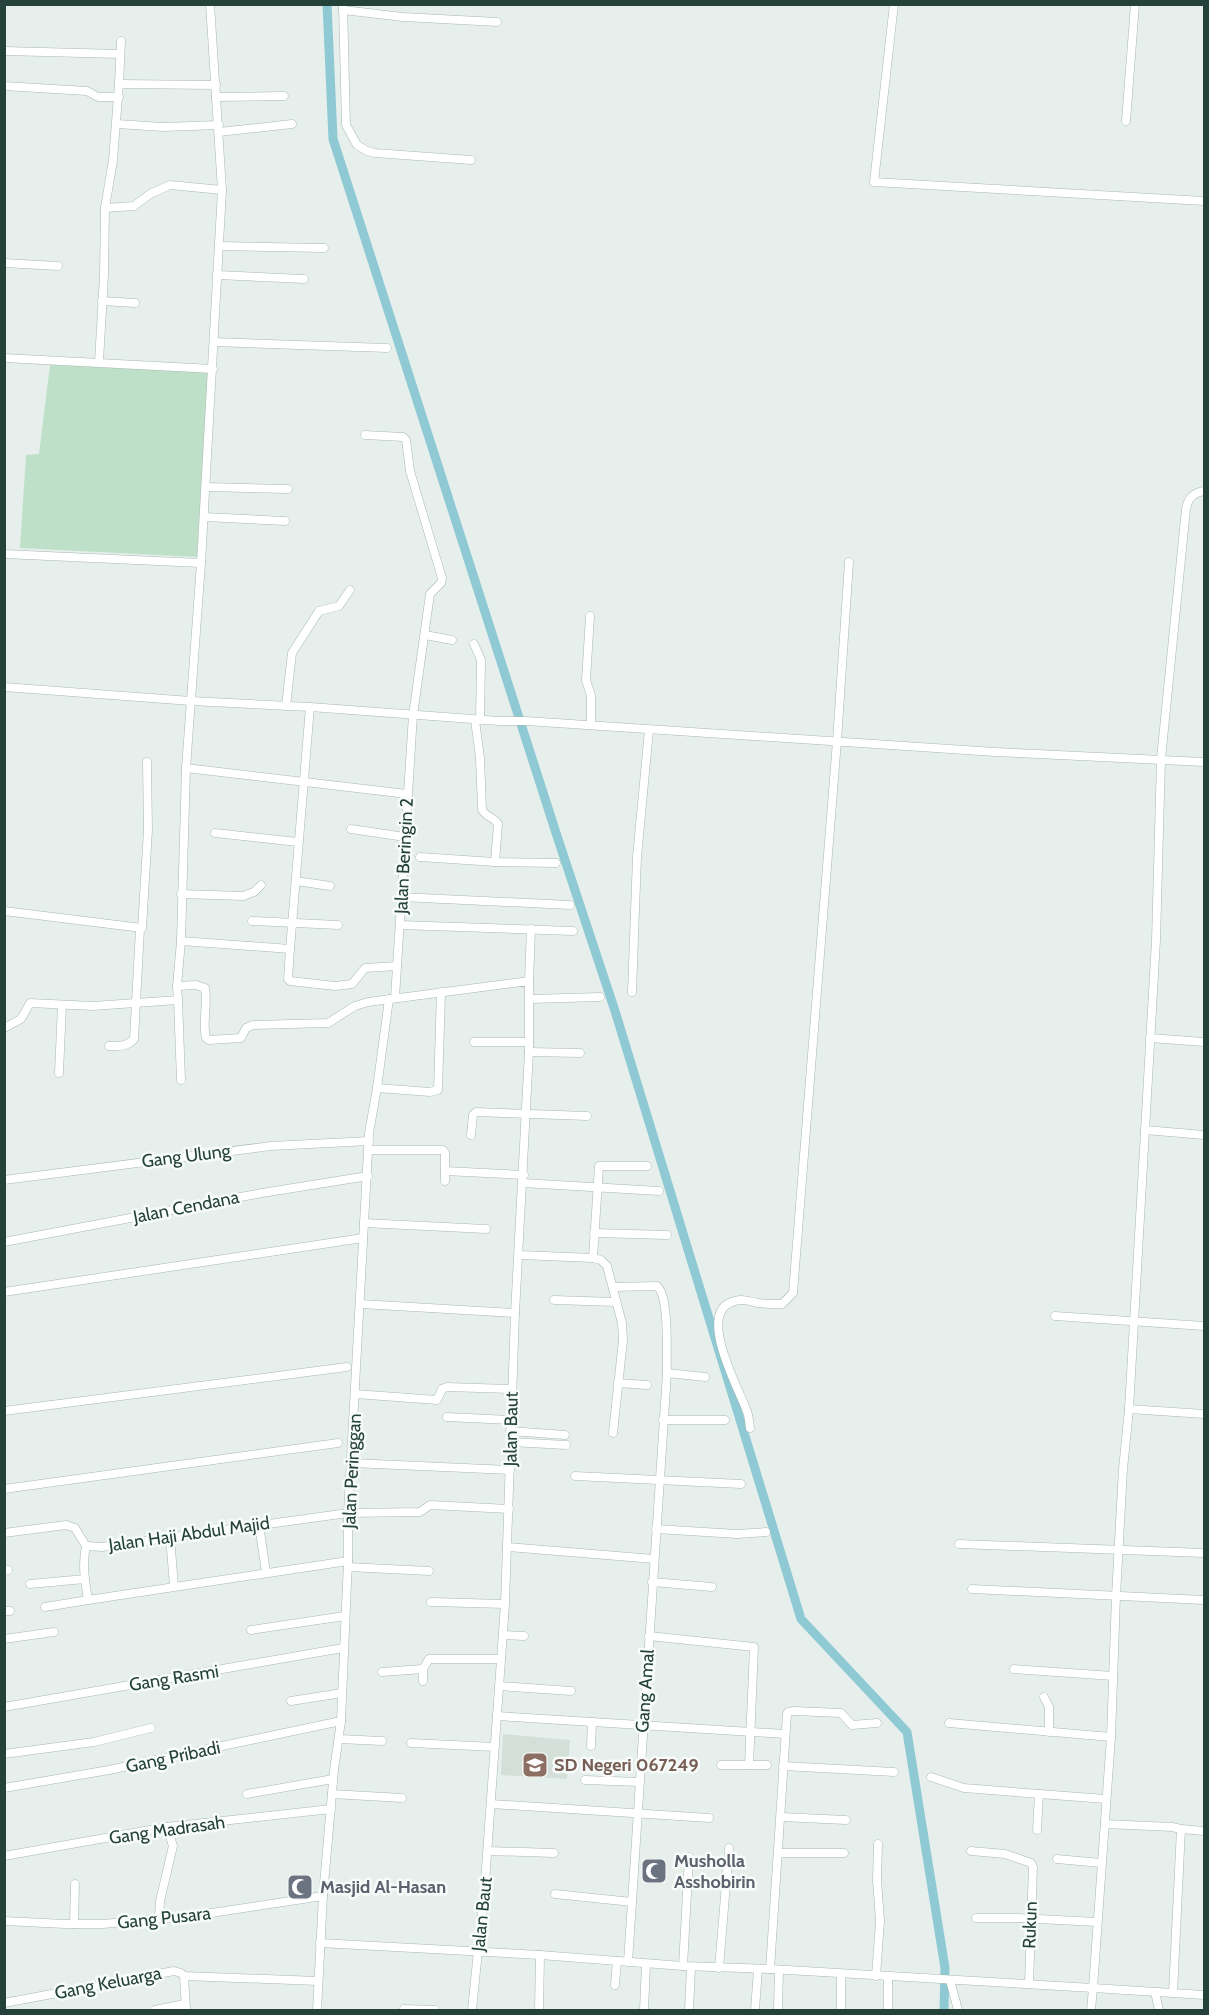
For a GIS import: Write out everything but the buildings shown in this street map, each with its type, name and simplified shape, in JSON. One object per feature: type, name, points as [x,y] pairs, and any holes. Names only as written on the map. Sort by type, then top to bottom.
[{"type":"street","points":[[181,1080],[177,986],[186,768],[206,487],[222,190],[210,4]]},
{"type":"street","points":[[894,4],[874,182],[1204,201]]},
{"type":"street","points":[[1126,121],[1135,4]]},
{"type":"street","points":[[471,160],[375,153],[357,145],[346,125],[343,7],[403,17],[497,22]]},
{"type":"street","points":[[99,362],[105,208],[117,124],[121,41]]},
{"type":"street","points":[[4,51],[120,54]]},
{"type":"street","points":[[119,84],[216,85]]},
{"type":"street","points":[[4,86],[87,92],[98,98],[119,97]]},
{"type":"street","points":[[216,97],[284,96]]},
{"type":"street","points":[[117,124],[219,129],[291,124]]},
{"type":"street","points":[[105,208],[134,206],[150,194],[170,185],[222,190]]},
{"type":"street","points":[[219,246],[324,248]]},
{"type":"street","points":[[4,263],[58,266]]},
{"type":"street","points":[[218,275],[304,279]]},
{"type":"street","points":[[102,301],[135,303]]},
{"type":"street","points":[[214,342],[387,348]]},
{"type":"street","points":[[4,358],[213,369]]},
{"type":"street","name":"Jalan Beringin 2","points":[[365,435],[403,437],[406,440],[410,471],[442,578],[441,583],[430,594],[413,715],[397,966],[392,999]]},
{"type":"street","points":[[206,487],[288,489]]},
{"type":"street","points":[[1091,2010],[1105,1824],[1123,1469],[1129,1409],[1156,940],[1161,759],[1187,502],[1193,495],[1204,491]]},
{"type":"street","points":[[204,517],[285,521]]},
{"type":"street","points":[[4,554],[201,563]]},
{"type":"street","points":[[750,1428],[747,1410],[723,1350],[718,1331],[718,1316],[725,1305],[734,1301],[782,1304],[793,1293],[849,562]]},
{"type":"street","points":[[286,706],[291,653],[319,611],[339,606],[350,590]]},
{"type":"street","points":[[590,616],[586,683],[591,696],[591,725]]},
{"type":"street","points":[[425,635],[452,640]]},
{"type":"street","points":[[474,644],[482,665],[478,720],[482,809],[483,813],[496,820],[499,826],[495,862]]},
{"type":"street","points":[[4,687],[191,701],[310,706],[478,720],[591,725],[995,752],[1204,762]]},
{"type":"street","points":[[310,706],[288,979],[335,986],[352,984],[364,968],[397,966]]},
{"type":"street","points":[[632,992],[637,857],[649,730]]},
{"type":"street","points":[[109,1047],[130,1044],[134,1039],[148,830],[147,762]]},
{"type":"street","points":[[186,768],[407,794]]},
{"type":"street","points":[[351,829],[405,837]]},
{"type":"street","points":[[215,833],[298,842]]},
{"type":"street","points":[[420,857],[555,863]]},
{"type":"street","points":[[296,881],[330,886]]},
{"type":"street","points":[[181,894],[243,896],[254,892],[261,885]]},
{"type":"street","points":[[401,897],[570,905]]},
{"type":"street","points":[[4,911],[140,929]]},
{"type":"street","points":[[252,921],[338,925]]},
{"type":"street","points":[[400,924],[573,932]]},
{"type":"street","name":"Jalan Baut","points":[[472,2010],[488,1851],[505,1604],[515,1313],[529,1052],[531,929]]},
{"type":"street","points":[[180,941],[290,949]]},
{"type":"street","points":[[177,986],[196,985],[204,988],[205,1031],[206,1038],[209,1040],[241,1038],[246,1028],[253,1025],[328,1023],[355,1006],[392,999],[529,981]]},
{"type":"street","points":[[377,1088],[430,1092],[438,1090],[441,992]]},
{"type":"street","points":[[530,999],[600,997]]},
{"type":"street","name":"Jalan Peringgan","points":[[317,2010],[323,1896],[333,1779],[341,1721],[348,1513],[369,1141],[392,999]]},
{"type":"street","points":[[4,1028],[18,1022],[30,1003],[93,1006],[178,1000]]},
{"type":"street","points":[[59,1072],[62,1005]]},
{"type":"street","points":[[1150,1038],[1204,1042]]},
{"type":"street","points":[[474,1042],[529,1042]]},
{"type":"street","points":[[529,1052],[580,1053]]},
{"type":"street","points":[[471,1135],[473,1115],[476,1112],[587,1116]]},
{"type":"street","points":[[1145,1130],[1204,1135]]},
{"type":"street","name":"Gang Ulung","points":[[4,1180],[271,1146],[369,1141]]},
{"type":"street","points":[[369,1150],[443,1150],[445,1153],[445,1181]]},
{"type":"street","points":[[593,1258],[599,1166],[647,1166]]},
{"type":"street","points":[[445,1171],[597,1188],[659,1191]]},
{"type":"street","name":"Jalan Cendana","points":[[4,1242],[262,1193],[368,1176]]},
{"type":"street","points":[[364,1223],[486,1229]]},
{"type":"street","points":[[594,1233],[667,1235]]},
{"type":"street","points":[[4,1292],[363,1238]]},
{"type":"street","points":[[519,1255],[593,1258],[601,1260],[607,1266],[622,1323],[623,1340],[613,1433]]},
{"type":"street","name":"Gang Amal","points":[[613,1287],[657,1286],[661,1290],[665,1308],[667,1373],[628,1962]]},
{"type":"street","points":[[554,1300],[616,1302]]},
{"type":"street","points":[[361,1304],[515,1313]]},
{"type":"street","points":[[1055,1316],[1204,1326]]},
{"type":"street","points":[[4,1411],[347,1366]]},
{"type":"street","points":[[667,1373],[705,1377]]},
{"type":"street","points":[[618,1383],[646,1385]]},
{"type":"street","points":[[355,1395],[437,1400],[442,1389],[447,1387],[512,1389]]},
{"type":"street","points":[[1129,1409],[1204,1414]]},
{"type":"street","points":[[447,1417],[512,1420]]},
{"type":"street","points":[[663,1420],[725,1420]]},
{"type":"street","points":[[510,1431],[565,1435]]},
{"type":"street","points":[[511,1442],[566,1446]]},
{"type":"street","points":[[4,1489],[338,1443]]},
{"type":"street","points":[[352,1463],[510,1470]]},
{"type":"street","points":[[574,1476],[741,1484]]},
{"type":"street","name":"Jalan Haji Abdul Majid","points":[[4,1533],[66,1525],[75,1528],[86,1546],[102,1547],[348,1513],[420,1512],[430,1505],[509,1509]]},
{"type":"street","points":[[259,1524],[266,1573]]},
{"type":"street","points":[[656,1529],[737,1534],[766,1532]]},
{"type":"street","points":[[170,1537],[174,1586]]},
{"type":"street","points":[[958,1544],[1204,1553]]},
{"type":"street","points":[[86,1546],[84,1556],[88,1600]]},
{"type":"street","points":[[507,1547],[654,1559]]},
{"type":"street","points":[[45,1607],[174,1586],[348,1564],[429,1571]]},
{"type":"street","points":[[30,1584],[85,1579]]},
{"type":"street","points":[[652,1582],[712,1587]]},
{"type":"street","points":[[972,1589],[1204,1600]]},
{"type":"street","points":[[431,1602],[505,1604]]},
{"type":"street","points":[[250,1630],[345,1616]]},
{"type":"street","points":[[4,1639],[54,1632]]},
{"type":"street","points":[[503,1635],[524,1636]]},
{"type":"street","points":[[649,1636],[754,1647],[749,1765]]},
{"type":"street","name":"Gang Rasmi","points":[[4,1707],[343,1648]]},
{"type":"street","points":[[423,1681],[423,1669],[429,1659],[501,1659]]},
{"type":"street","points":[[382,1672],[423,1669]]},
{"type":"street","points":[[1014,1669],[1113,1676]]},
{"type":"street","points":[[499,1686],[571,1691]]},
{"type":"street","points":[[291,1701],[342,1693]]},
{"type":"street","points":[[1044,1697],[1049,1707],[1049,1732]]},
{"type":"street","points":[[770,1970],[787,1714],[790,1711],[841,1713],[852,1725],[876,1723]]},
{"type":"street","points":[[497,1716],[785,1734]]},
{"type":"street","name":"Gang Pribadi","points":[[4,1788],[109,1770],[341,1721]]},
{"type":"street","points":[[591,1746],[592,1722]]},
{"type":"street","points":[[949,1723],[1110,1737]]},
{"type":"street","points":[[4,1754],[94,1742],[151,1728]]},
{"type":"street","points":[[339,1739],[382,1741]]},
{"type":"street","points":[[411,1743],[495,1747]]},
{"type":"street","points":[[721,1765],[767,1765]]},
{"type":"street","points":[[783,1766],[894,1772]]},
{"type":"street","points":[[931,1777],[964,1788],[1106,1799]]},
{"type":"street","points":[[247,1794],[333,1779]]},
{"type":"street","points":[[585,1780],[639,1782]]},
{"type":"street","points":[[333,1794],[402,1798]]},
{"type":"street","points":[[1037,1830],[1039,1794]]},
{"type":"street","points":[[491,1804],[709,1818]]},
{"type":"street","name":"Gang Madrasah","points":[[4,1856],[167,1827],[331,1809]]},
{"type":"street","points":[[781,1817],[846,1820]]},
{"type":"street","points":[[1105,1824],[1204,1831]]},
{"type":"street","points":[[159,1918],[160,1901],[173,1846],[167,1827]]},
{"type":"street","points":[[1173,1993],[1181,1829]]},
{"type":"street","points":[[876,1976],[880,1920],[876,1880],[878,1844]]},
{"type":"street","points":[[719,1968],[729,1848]]},
{"type":"street","points":[[488,1851],[554,1853]]},
{"type":"street","name":"Rukun","points":[[971,1851],[1005,1854],[1031,1863],[1033,1867],[1029,1984]]},
{"type":"street","points":[[779,1852],[844,1853]]},
{"type":"street","points":[[689,1857],[687,1967],[689,2010]]},
{"type":"street","points":[[1057,1859],[1101,1863]]},
{"type":"street","points":[[74,1924],[75,1884]]},
{"type":"street","points":[[555,1894],[632,1902]]},
{"type":"street","name":"Gang Pusara","points":[[4,1921],[103,1924],[245,1909],[323,1896]]},
{"type":"street","points":[[976,1918],[1097,1922]]},
{"type":"street","points":[[320,1943],[540,1955],[687,1967],[779,1970],[1204,1995]]},
{"type":"street","points":[[539,2010],[540,1955]]},
{"type":"street","points":[[615,1985],[617,1961]]},
{"type":"street","points":[[644,2010],[646,1964]]},
{"type":"street","points":[[755,2010],[758,1969]]},
{"type":"street","points":[[778,2010],[779,1970]]},
{"type":"street","name":"Gang Keluarga","points":[[4,2003],[174,1971],[181,1973],[184,1977],[318,1981]]},
{"type":"street","points":[[841,1974],[841,2010]]},
{"type":"street","points":[[155,2010],[185,2007],[184,1977]]},
{"type":"street","points":[[888,1977],[888,2010]]},
{"type":"street","points":[[947,1980],[958,2010]]},
{"type":"street","points":[[1155,1992],[1159,2010]]},
{"type":"street","points":[[404,2009],[435,2010]]},
{"type":"shaded area","name":"SD Negeri 067249","points":[[503,1734],[570,1740],[567,1779],[501,1775]]},
{"type":"green space","points":[[50,365],[209,372],[197,557],[20,548],[26,455],[39,454]]},
{"type":"waterway","points":[[327,4],[333,139],[615,1011],[801,1619],[907,1732],[945,1968],[944,2010]]},
{"type":"place","name":"SD Negeri 067249","points":[[535,1765]]},
{"type":"place","name":"Musholla Asshobirin","points":[[654,1871]]},
{"type":"place","name":"Masjid Al-Hasan","points":[[300,1887]]}]
